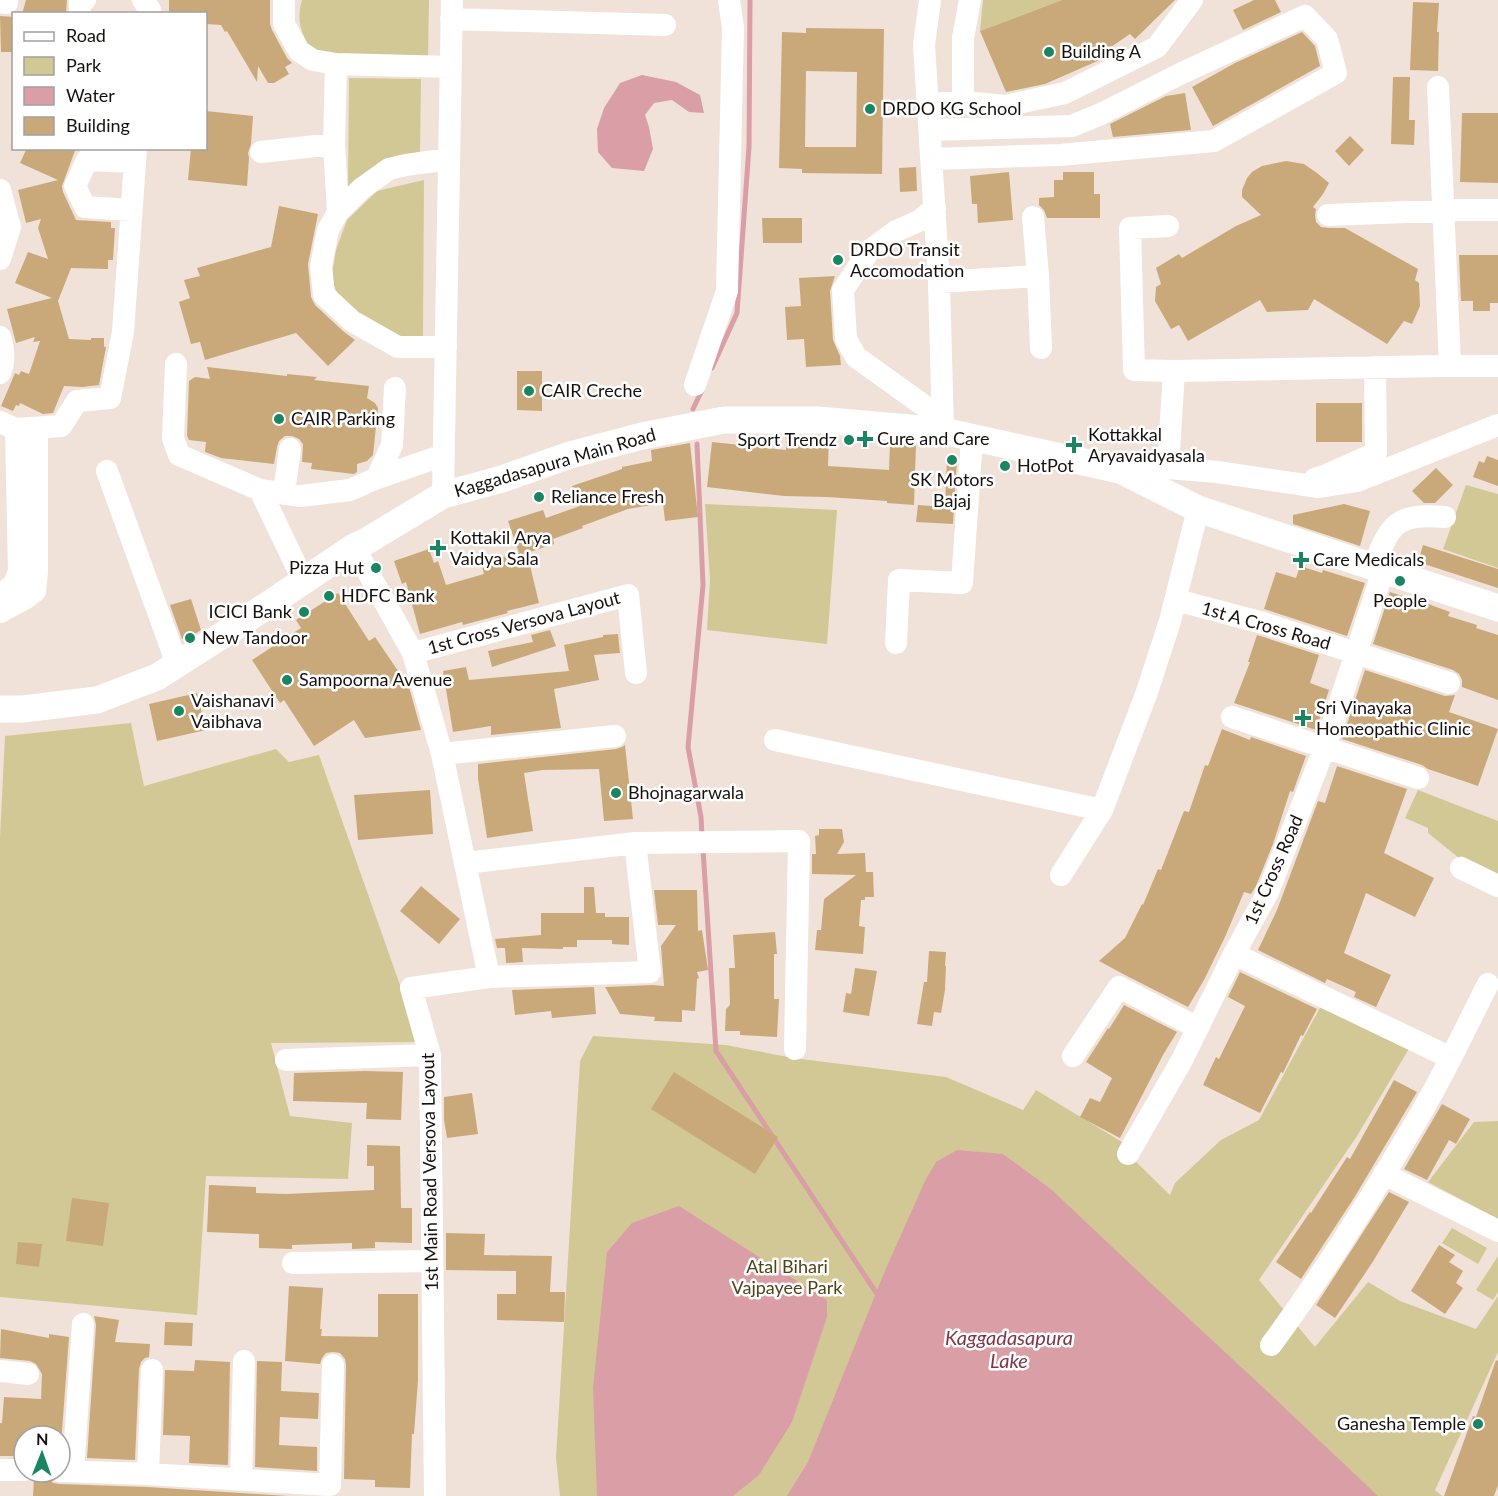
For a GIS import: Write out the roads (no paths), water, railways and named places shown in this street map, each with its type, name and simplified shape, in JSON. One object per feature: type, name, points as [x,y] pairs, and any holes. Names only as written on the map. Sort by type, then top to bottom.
[{"type":"main road","name":"Kaggadasapura Main Road","points":[[0,709],[23,709],[97,700],[157,677],[354,547],[443,495],[502,479],[570,455],[642,436],[724,420],[943,424],[972,438],[1120,470],[1198,509],[1498,608]]},
{"type":"street","points":[[0,2],[7,3],[8,0]]},
{"type":"street","points":[[80,12],[80,2],[85,0]]},
{"type":"street","points":[[284,0],[284,24],[299,51],[312,60],[336,64],[451,67]]},
{"type":"street","points":[[694,385],[727,291],[733,28],[729,0]]},
{"type":"street","points":[[930,0],[924,45],[939,282],[943,424]]},
{"type":"street","points":[[963,102],[963,38],[970,0]]},
{"type":"street","points":[[928,104],[963,102],[1005,106],[1065,93],[1157,46],[1192,0]]},
{"type":"street","points":[[443,495],[452,10],[665,25]]},
{"type":"street","points":[[930,130],[1072,126],[1305,16],[1327,39],[1336,73],[1214,141],[1060,154],[932,159]]},
{"type":"street","points":[[336,64],[334,144],[338,212]]},
{"type":"street","points":[[1438,87],[1449,366]]},
{"type":"street","points":[[261,152],[334,144]]},
{"type":"street","points":[[446,347],[398,347],[352,321],[324,295],[321,266],[328,230],[338,212],[361,189],[389,169],[449,159]]},
{"type":"street","points":[[131,210],[85,207],[75,186],[87,160],[140,162]]},
{"type":"street","points":[[18,426],[61,426],[76,401],[110,398],[123,332],[131,210],[140,162]]},
{"type":"street","points":[[127,280],[139,274],[143,257],[140,162]]},
{"type":"street","points":[[0,190],[10,227],[0,259]]},
{"type":"street","points":[[935,208],[919,221],[896,231],[869,251],[843,290],[846,339],[856,357],[923,405],[943,424]]},
{"type":"street","points":[[1328,215],[1498,210]]},
{"type":"street","points":[[1033,217],[1041,348]]},
{"type":"street","points":[[1168,225],[1130,228],[1134,370],[1498,366]]},
{"type":"street","points":[[939,282],[1038,276]]},
{"type":"street","points":[[0,337],[3,346],[3,364],[0,373]]},
{"type":"street","points":[[176,364],[173,438],[179,455],[260,490],[301,496],[350,490],[377,478],[444,455]]},
{"type":"street","points":[[1296,484],[1324,476],[1376,453],[1375,367]]},
{"type":"street","points":[[1168,468],[1173,371]]},
{"type":"street","points":[[377,478],[392,445],[395,388]]},
{"type":"street","points":[[1120,470],[1168,468],[1217,472],[1319,488],[1357,481],[1498,425]]},
{"type":"street","points":[[0,596],[14,584],[19,572],[18,426]]},
{"type":"street","points":[[0,612],[35,591],[37,572],[18,426]]},
{"type":"street","points":[[896,643],[899,580],[963,583],[972,438]]},
{"type":"street","points":[[284,493],[290,449]]},
{"type":"street","points":[[107,471],[177,664]]},
{"type":"street","points":[[260,490],[303,580]]},
{"type":"street","points":[[1061,875],[1102,810],[1147,692],[1176,600],[1198,509]]},
{"type":"street","name":"1st Cross Road","points":[[1128,1154],[1182,1060],[1234,954],[1268,892],[1325,747],[1356,653],[1387,535],[1395,525],[1411,517],[1445,517]]},
{"type":"street","points":[[354,547],[413,653],[442,753],[489,977],[650,972],[634,843]]},
{"type":"street","name":"1st Cross Versova Layout","points":[[413,653],[628,595],[636,673]]},
{"type":"street","name":"1st A Cross Road","points":[[1176,600],[1263,622],[1449,683]]},
{"type":"street","points":[[1232,717],[1418,778]]},
{"type":"street","points":[[442,753],[615,736]]},
{"type":"street","points":[[775,740],[1102,810]]},
{"type":"street","points":[[466,863],[634,843],[799,841],[795,1049]]},
{"type":"street","points":[[1461,868],[1498,886]]},
{"type":"street","points":[[1234,954],[1451,1058]]},
{"type":"street","name":"1st Main Road Versova Layout","points":[[435,1496],[430,1055],[411,988],[489,977]]},
{"type":"street","points":[[1271,1345],[1302,1304],[1419,1117],[1488,984]]},
{"type":"street","points":[[1073,1056],[1119,987],[1198,1028]]},
{"type":"street","points":[[286,1060],[430,1055]]},
{"type":"street","points":[[1384,1174],[1498,1231]]},
{"type":"street","points":[[293,1263],[432,1261]]},
{"type":"street","points":[[71,1424],[83,1324]]},
{"type":"street","points":[[241,1480],[244,1361]]},
{"type":"street","points":[[72,1471],[330,1485],[333,1365]]},
{"type":"street","points":[[148,1474],[153,1370]]},
{"type":"street","points":[[0,1371],[28,1374]]},
{"type":"water","points":[[642,75],[676,82],[700,95],[704,113],[689,112],[672,100],[654,103],[645,115],[653,149],[644,171],[612,168],[598,152],[597,129],[604,108],[620,83]]},
{"type":"water","name":"Kaggadasapura Lake","points":[[957,1150],[1003,1154],[1052,1190],[1378,1496],[787,1496],[808,1462],[884,1273],[925,1181],[936,1162]]},
{"type":"water","points":[[679,1206],[827,1300],[827,1317],[792,1422],[759,1475],[733,1496],[597,1496],[593,1388],[607,1252],[632,1223]]},
{"type":"waterway","points":[[712,368],[737,313],[749,147],[750,0]]},
{"type":"waterway","points":[[693,409],[702,390]]},
{"type":"waterway","points":[[697,444],[703,585],[688,747],[701,817],[702,836]]},
{"type":"waterway","points":[[703,849],[716,1051],[879,1297]]},
{"type":"place","name":"Building A","points":[[1049,52]]},
{"type":"place","name":"DRDO KG School","points":[[870,109]]},
{"type":"place","name":"DRDO Transit Accomodation","points":[[838,260]]},
{"type":"place","name":"CAIR Creche","points":[[529,391]]},
{"type":"place","name":"CAIR Parking","points":[[279,419]]},
{"type":"place","name":"Cure and Care","points":[[865,439]]},
{"type":"place","name":"Sport Trendz","points":[[849,440]]},
{"type":"place","name":"Kottakkal Aryavaidyasala","points":[[1074,445]]},
{"type":"place","name":"SK Motors Bajaj","points":[[952,460]]},
{"type":"place","name":"HotPot","points":[[1005,466]]},
{"type":"place","name":"Reliance Fresh","points":[[539,497]]},
{"type":"place","name":"Kottakil Arya Vaidya Sala","points":[[438,548]]},
{"type":"place","name":"Care Medicals","points":[[1301,560]]},
{"type":"place","name":"Pizza Hut","points":[[376,568]]},
{"type":"place","name":"People","points":[[1400,581]]},
{"type":"place","name":"HDFC Bank","points":[[329,596]]},
{"type":"place","name":"ICICI Bank","points":[[304,612]]},
{"type":"place","name":"New Tandoor","points":[[190,638]]},
{"type":"place","name":"Sampoorna Avenue","points":[[287,680]]},
{"type":"place","name":"Vaishanavi Vaibhava","points":[[179,711]]},
{"type":"place","name":"Sri Vinayaka Homeopathic Clinic","points":[[1303,718]]},
{"type":"place","name":"Bhojnagarwala","points":[[616,793]]},
{"type":"place","name":"Ganesha Temple","points":[[1478,1424]]},
{"type":"park label","name":"Atal Bihari Vajpayee Park","points":[[787,1277]]}]
